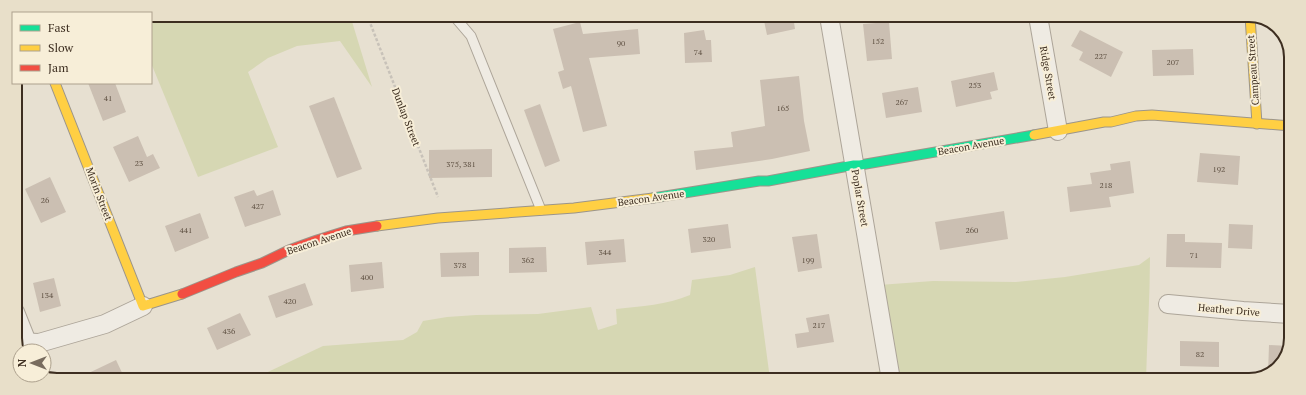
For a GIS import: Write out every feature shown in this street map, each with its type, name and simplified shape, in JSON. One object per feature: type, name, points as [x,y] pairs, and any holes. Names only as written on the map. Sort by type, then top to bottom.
[{"type":"street","name":"Poplar Street","points":[[830,22],[890,373]]},
{"type":"street","name":"Ridge Street","points":[[1039,22],[1058,131]]},
{"type":"street","name":"Campeau Street","points":[[1250,22],[1256,124]]},
{"type":"street","name":"Morin Street","points":[[55,84],[143,306]]},
{"type":"street","name":"Beacon Avenue","points":[[22,342],[39,343],[105,324],[143,306],[183,294],[262,263],[289,250],[346,231],[446,218],[574,208],[662,197],[759,181],[768,181],[1111,122],[1136,116],[1152,115],[1284,126]]},
{"type":"street","name":"Heather Drive","points":[[1168,304],[1284,314]]},
{"type":"lane","points":[[459,22],[472,36],[541,210]]},
{"type":"path","name":"Dunlap Street","points":[[370,22],[446,218]]},
{"type":"green space","points":[[152,22],[352,22],[372,87],[340,41],[297,46],[268,58],[248,72],[278,147],[198,177],[152,65]]},
{"type":"green space","points":[[1150,257],[1146,373],[870,373],[895,368],[879,285],[933,281],[1016,282],[1065,277],[1139,265]]},
{"type":"green space","points":[[755,267],[769,373],[266,373],[323,346],[403,340],[417,332],[423,321],[447,317],[538,314],[591,307],[598,330],[617,324],[616,309],[654,305],[672,301],[690,295],[692,280],[730,275]]},
{"type":"building","points":[[580,22],[583,34],[638,29],[640,54],[589,58],[607,126],[583,132],[571,86],[563,89],[558,72],[564,70],[553,29]]},
{"type":"building","points":[[764,22],[794,22],[795,29],[767,35]]},
{"type":"building","points":[[889,22],[892,59],[867,61],[863,24]]},
{"type":"building","points":[[704,30],[706,40],[711,40],[712,62],[685,63],[684,33]]},
{"type":"building","points":[[1080,30],[1123,52],[1111,77],[1079,60],[1083,52],[1071,46]]},
{"type":"building","points":[[1193,49],[1194,75],[1153,76],[1152,50]]},
{"type":"building","points":[[994,72],[998,90],[990,92],[992,99],[956,107],[951,81]]},
{"type":"building","points":[[799,76],[804,121],[810,151],[772,159],[696,170],[694,151],[733,147],[731,132],[765,126],[760,80]]},
{"type":"building","points":[[88,84],[115,84],[126,112],[103,121]]},
{"type":"building","points":[[918,87],[922,112],[886,118],[882,93]]},
{"type":"building","points":[[334,97],[362,169],[337,178],[309,106]]},
{"type":"building","points":[[540,104],[560,161],[545,167],[524,110]]},
{"type":"building","points":[[138,136],[147,157],[153,154],[160,168],[129,182],[113,147]]},
{"type":"building","points":[[492,149],[492,177],[429,178],[429,150]]},
{"type":"building","points":[[1200,153],[1240,156],[1238,185],[1197,182]]},
{"type":"building","points":[[1130,161],[1134,193],[1109,197],[1111,207],[1070,212],[1067,187],[1092,184],[1090,173],[1111,170],[1110,164]]},
{"type":"building","points":[[50,177],[66,212],[41,223],[25,189]]},
{"type":"building","points":[[254,190],[257,196],[273,190],[281,215],[245,227],[234,197]]},
{"type":"building","points":[[1004,211],[1008,239],[940,250],[935,222]]},
{"type":"building","points":[[200,213],[209,238],[175,252],[165,226]]},
{"type":"building","points":[[728,224],[731,248],[691,253],[688,229]]},
{"type":"building","points":[[1229,224],[1253,225],[1252,249],[1228,248]]},
{"type":"building","points":[[817,234],[822,268],[798,272],[792,237]]},
{"type":"building","points":[[1167,234],[1185,234],[1185,242],[1222,243],[1221,268],[1166,267]]},
{"type":"building","points":[[624,239],[626,262],[587,265],[585,242]]},
{"type":"building","points":[[546,247],[547,272],[509,273],[509,248]]},
{"type":"building","points":[[479,252],[479,276],[441,277],[440,253]]},
{"type":"building","points":[[382,262],[384,288],[351,292],[349,265]]},
{"type":"building","points":[[54,278],[61,306],[40,312],[33,283]]},
{"type":"building","points":[[305,283],[313,305],[276,318],[268,296]]},
{"type":"building","points":[[240,313],[251,335],[217,350],[207,328]]},
{"type":"building","points":[[829,314],[834,342],[797,348],[795,334],[809,332],[806,318]]},
{"type":"building","points":[[1180,341],[1219,342],[1219,367],[1180,366]]},
{"type":"building","points":[[1269,345],[1283,346],[1278,357],[1268,367]]},
{"type":"building","points":[[116,360],[122,373],[89,373]]},
{"type":"traffic: fast","points":[[653,198],[759,181],[768,181],[1034,135]]},
{"type":"traffic: slow","points":[[1250,22],[1257,124]]},
{"type":"traffic: slow","points":[[55,84],[143,306],[182,294]]},
{"type":"traffic: slow","points":[[1034,135],[1111,122],[1136,116],[1152,115],[1284,125]]},
{"type":"traffic: slow","points":[[377,226],[438,218],[574,208],[653,198]]},
{"type":"traffic: jam","points":[[182,294],[317,240],[346,231],[377,226]]}]
